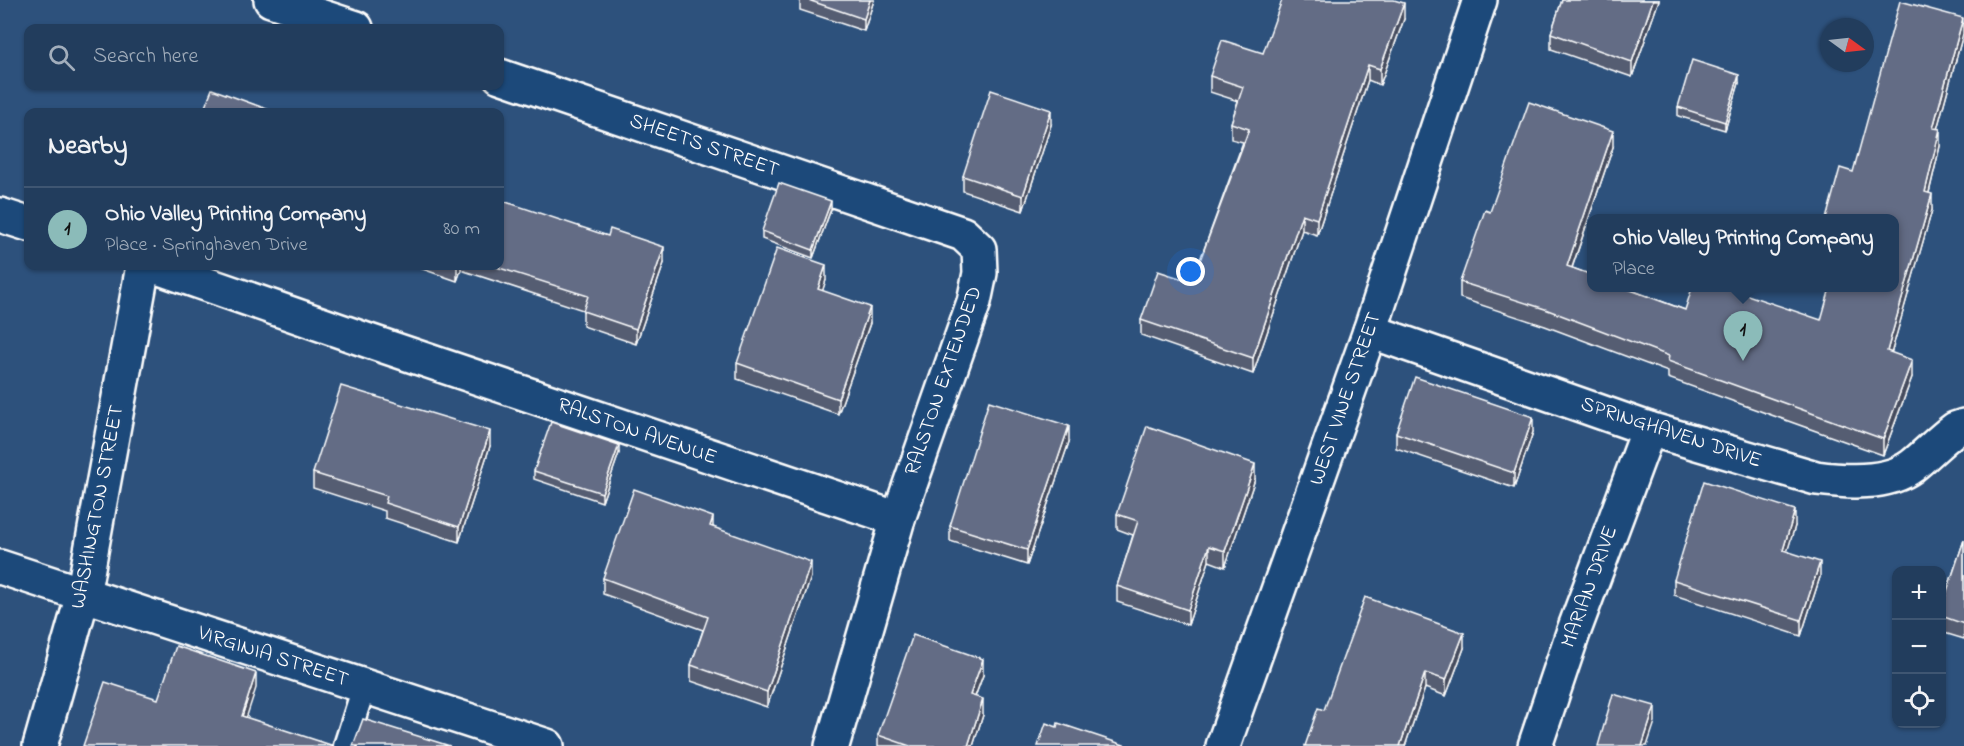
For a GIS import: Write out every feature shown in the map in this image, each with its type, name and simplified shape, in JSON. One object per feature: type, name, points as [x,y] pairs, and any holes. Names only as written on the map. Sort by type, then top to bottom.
[{"type":"street","points":[[271,0],[344,24]]},
{"type":"street","name":"WEST VINE STREET","points":[[1223,746],[1370,332],[1480,0]]},
{"type":"street","name":"SHEETS STREET","points":[[504,77],[908,217]]},
{"type":"street","points":[[0,215],[24,223]]},
{"type":"street","name":"RALSTON EXTENDED","points":[[898,519],[974,302],[980,273],[979,249],[963,234],[908,217]]},
{"type":"street","name":"WASHINGTON STREET","points":[[40,746],[83,595],[142,270]]},
{"type":"street","name":"RALSTON AVENUE","points":[[165,270],[898,519]]},
{"type":"street","name":"SPRINGHAVEN DRIVE","points":[[1370,332],[1649,429],[1816,478],[1843,482],[1869,480],[1911,467],[1961,418]]},
{"type":"street","name":"MARIAN DRIVE","points":[[1535,746],[1573,633],[1649,429]]},
{"type":"street","points":[[832,746],[898,519]]},
{"type":"street","name":"VIRGINIA STREET","points":[[0,567],[547,746]]},
{"type":"lane","points":[[345,746],[364,687]]},
{"type":"building","points":[[808,0],[870,0],[864,19]]},
{"type":"building","points":[[1282,0],[1394,0],[1404,3],[1380,69],[1368,65],[1317,219],[1302,214],[1253,358],[1141,320],[1158,271],[1192,282],[1249,129],[1231,123],[1243,87],[1210,76],[1222,40],[1263,53]]},
{"type":"building","points":[[1562,0],[1653,0],[1632,62],[1551,33]]},
{"type":"building","points":[[1900,1],[1963,18],[1933,128],[1940,129],[1925,192],[1932,194],[1887,351],[1912,360],[1883,439],[1668,361],[1669,356],[1545,309],[1460,282],[1485,210],[1490,212],[1529,102],[1613,131],[1567,266],[1587,273],[1587,292],[1636,292],[1685,310],[1691,292],[1739,292],[1821,320],[1829,292],[1899,292],[1899,214],[1827,214],[1840,168],[1853,172]]},
{"type":"building","points":[[1692,60],[1739,75],[1725,122],[1678,107]]},
{"type":"building","points":[[212,90],[215,90],[264,108],[205,108]]},
{"type":"building","points":[[991,90],[1051,110],[1023,196],[963,176]]},
{"type":"building","points":[[779,183],[831,201],[813,250],[762,231]]},
{"type":"building","points":[[504,201],[608,236],[610,229],[664,247],[636,329],[583,311],[588,296],[504,269]]},
{"type":"building","points":[[777,248],[826,265],[818,289],[870,307],[838,399],[737,363]]},
{"type":"building","points":[[1415,377],[1533,417],[1514,473],[1396,433]]},
{"type":"building","points":[[341,386],[490,431],[459,527],[385,503],[387,496],[313,473]]},
{"type":"building","points":[[989,401],[1069,426],[1027,550],[950,526]]},
{"type":"building","points":[[551,422],[619,445],[602,493],[534,471]]},
{"type":"building","points":[[1147,426],[1255,464],[1225,551],[1209,546],[1188,610],[1117,586],[1138,521],[1117,514]]},
{"type":"building","points":[[1704,481],[1795,510],[1783,550],[1820,562],[1801,620],[1674,580]]},
{"type":"building","points":[[634,489],[713,517],[710,526],[811,562],[767,692],[691,665],[708,617],[603,578]]},
{"type":"building","points":[[1964,540],[1964,624],[1946,618],[1946,594]]},
{"type":"building","points":[[1365,597],[1464,633],[1446,680],[1425,673],[1400,746],[1305,746],[1318,708],[1324,710]]},
{"type":"building","points":[[913,635],[983,659],[970,695],[983,699],[968,746],[910,746],[878,735]]},
{"type":"building","points":[[176,646],[256,673],[242,716],[334,746],[83,746],[105,682],[158,699]]},
{"type":"building","points":[[1613,694],[1655,706],[1642,746],[1598,746]]},
{"type":"building","points":[[363,719],[450,746],[353,746]]},
{"type":"building","points":[[1046,723],[1057,727],[1058,723],[1127,746],[1038,746]]},
{"type":"place","name":"Ohio Valley Printing Company","points":[[1743,361]]}]
